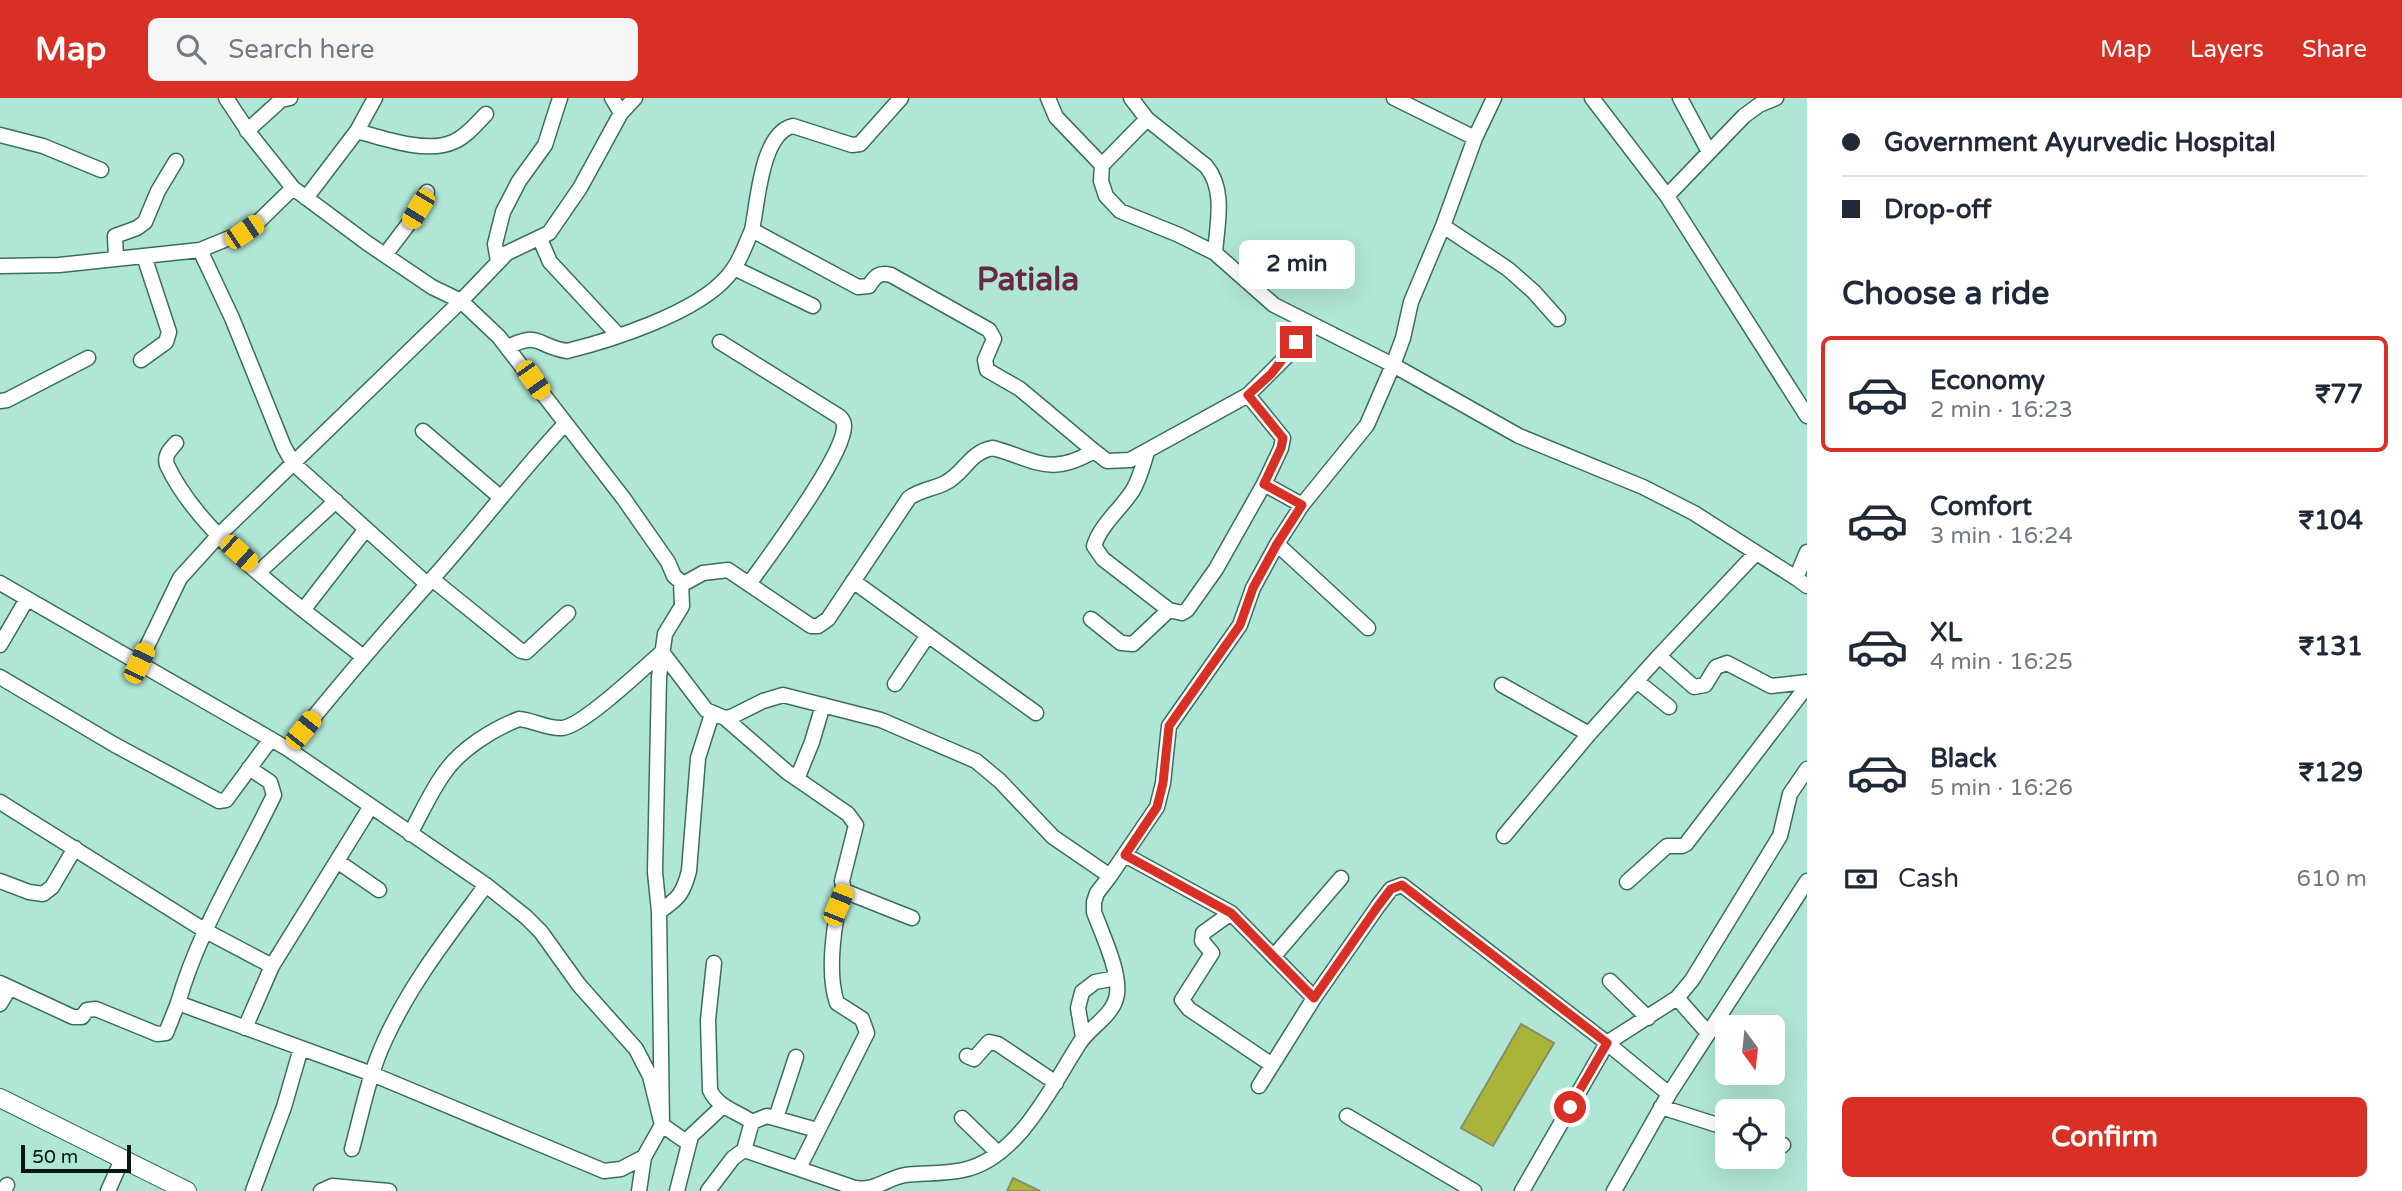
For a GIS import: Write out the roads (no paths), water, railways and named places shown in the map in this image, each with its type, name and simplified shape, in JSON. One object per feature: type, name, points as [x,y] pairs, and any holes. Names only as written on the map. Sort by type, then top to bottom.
[{"type":"street","points":[[247,131],[281,100],[290,98]]},
{"type":"street","points":[[306,198],[357,131],[375,98]]},
{"type":"street","points":[[498,261],[495,244],[503,212],[519,181],[545,145],[560,98]]},
{"type":"street","points":[[612,98],[621,113]]},
{"type":"street","points":[[139,663],[180,578],[219,535],[461,302],[498,261],[518,246],[549,233],[574,197],[621,113],[635,98]]},
{"type":"street","points":[[508,347],[531,338],[554,349],[566,351],[618,335],[699,302],[734,268],[752,230],[765,161],[781,131],[793,126],[852,145],[860,144],[901,98]]},
{"type":"street","points":[[1048,98],[1056,117],[1064,127],[1102,165]]},
{"type":"street","points":[[1131,98],[1147,119],[1213,174],[1218,187],[1214,253]]},
{"type":"street","points":[[1394,98],[1475,138]]},
{"type":"street","points":[[744,1150],[870,1191],[895,1177],[963,1170],[979,1165],[1022,1129],[1056,1083],[1083,1037],[1109,1012],[1115,1002],[1116,978],[1094,912],[1097,893],[1157,807],[1163,783],[1169,726],[1240,625],[1253,588],[1302,505],[1367,425],[1403,338],[1411,302],[1443,226],[1475,138],[1494,98]]},
{"type":"street","points":[[1592,98],[1667,196],[1807,416]]},
{"type":"street","points":[[1680,98],[1709,152]]},
{"type":"street","points":[[1667,196],[1758,101],[1776,98]]},
{"type":"street","points":[[227,99],[247,131],[293,188],[385,255],[461,302],[508,347],[624,499],[681,582],[682,606],[665,634],[660,677],[655,872],[659,912],[662,1125],[645,1157],[639,1191]]},
{"type":"street","points":[[357,131],[406,143],[445,145],[465,135],[486,114]]},
{"type":"street","points":[[1147,119],[1102,165],[1101,181],[1106,196],[1120,211],[1179,235],[1214,253],[1273,305],[1393,365],[1519,436],[1643,486],[1693,513],[1802,582],[1807,552]]},
{"type":"street","points":[[0,135],[43,146],[101,170]]},
{"type":"street","points":[[116,258],[115,236],[145,222],[158,191],[176,161]]},
{"type":"street","points":[[0,266],[59,265],[200,250],[244,232],[256,224],[293,188]]},
{"type":"street","points":[[385,255],[428,192]]},
{"type":"street","points":[[1443,226],[1508,269],[1534,292],[1558,319]]},
{"type":"street","points":[[752,230],[858,287],[869,286],[876,275],[891,275],[989,330],[994,339],[985,360],[987,370],[1020,389],[1107,461],[1130,460],[1248,395],[1287,356],[1304,321]]},
{"type":"street","points":[[540,239],[550,262],[618,335]]},
{"type":"street","points":[[200,250],[232,318],[293,463],[429,582],[526,652],[568,613]]},
{"type":"street","points":[[141,360],[166,342],[169,332],[144,256]]},
{"type":"street","points":[[734,268],[813,306]]},
{"type":"street","points":[[720,342],[840,417],[844,424],[842,440],[830,465],[749,584]]},
{"type":"street","points":[[0,401],[7,400],[88,358]]},
{"type":"street","points":[[1147,452],[1142,472],[1133,489],[1097,536],[1094,546],[1103,559],[1169,610],[1182,613],[1216,569],[1281,448],[1283,438],[1248,395]]},
{"type":"street","points":[[288,749],[362,656],[565,424]]},
{"type":"street","points":[[422,431],[500,497]]},
{"type":"street","points":[[176,443],[165,459],[167,465],[202,520],[259,572],[362,656]]},
{"type":"street","points":[[681,582],[717,570],[735,573],[804,622],[818,626],[828,619],[909,498],[944,483],[984,449],[993,448],[1049,466],[1078,461],[1094,451]]},
{"type":"street","points":[[1264,484],[1302,505]]},
{"type":"street","points":[[259,572],[336,501]]},
{"type":"street","points":[[304,609],[366,529]]},
{"type":"street","points":[[1277,544],[1368,628]]},
{"type":"street","points":[[1504,836],[1589,734],[1755,554]]},
{"type":"street","points":[[853,581],[1036,713]]},
{"type":"street","points":[[0,583],[288,749],[485,885],[534,924],[579,985],[626,1036],[643,1060],[650,1076],[662,1125],[688,1143]]},
{"type":"street","points":[[0,645],[27,599]]},
{"type":"street","points":[[1091,619],[1121,643],[1129,645],[1141,638],[1169,610]]},
{"type":"street","points":[[895,684],[928,635]]},
{"type":"street","points":[[663,652],[706,710],[718,716],[797,779],[848,814],[856,825],[842,881],[841,887],[844,891],[912,918]]},
{"type":"street","points":[[410,834],[444,773],[459,757],[489,734],[519,719],[528,719],[555,728],[572,726],[627,684],[663,652]]},
{"type":"street","points":[[1659,656],[1694,687],[1705,685],[1716,667],[1727,663],[1771,685],[1807,684]]},
{"type":"street","points":[[0,677],[114,745],[219,801],[226,800],[271,739]]},
{"type":"street","points":[[1638,682],[1669,707]]},
{"type":"street","points":[[1627,882],[1667,846],[1686,844],[1807,684]]},
{"type":"street","points":[[1502,685],[1589,734]]},
{"type":"street","points":[[718,716],[738,715],[776,695],[783,695],[881,720],[976,761],[1000,781],[1053,837],[1110,876]]},
{"type":"street","points":[[797,779],[823,705]]},
{"type":"street","points":[[659,912],[678,899],[685,887],[689,871],[698,758],[718,716]]},
{"type":"street","points":[[0,1004],[4,986],[73,1017],[82,1017],[87,1010],[96,1009],[163,1035],[169,1028],[204,930],[274,795],[271,782],[249,768]]},
{"type":"street","points":[[1522,1191],[1607,1043],[1677,998],[1692,980],[1780,836],[1790,794],[1807,769]]},
{"type":"street","points":[[0,802],[204,930],[272,966]]},
{"type":"street","points":[[245,1028],[272,966],[371,806]]},
{"type":"street","points":[[0,881],[38,894],[48,892],[75,848]]},
{"type":"street","points":[[1125,855],[1231,913],[1314,998]]},
{"type":"street","points":[[337,861],[379,890]]},
{"type":"street","points":[[1274,956],[1341,878]]},
{"type":"street","points":[[1614,1191],[1665,1101],[1807,881]]},
{"type":"street","points":[[352,1149],[372,1074],[384,1041],[409,992],[485,885]]},
{"type":"street","points":[[1259,1086],[1314,998],[1378,906],[1391,889],[1402,885],[1607,1043],[1665,1101],[1715,1123]]},
{"type":"street","points":[[799,1168],[867,1032],[862,1019],[837,1003],[833,988],[834,934],[838,905],[844,891]]},
{"type":"street","points":[[1231,913],[1203,933],[1202,941],[1212,953],[1182,1000],[1189,1009],[1272,1065]]},
{"type":"street","points":[[714,963],[708,1020],[710,1090],[714,1099],[752,1122]]},
{"type":"street","points":[[1083,1037],[1078,1008],[1082,992],[1095,982],[1116,978]]},
{"type":"street","points":[[1610,981],[1648,1018]]},
{"type":"street","points":[[1677,998],[1708,1033]]},
{"type":"street","points":[[178,1003],[372,1074],[604,1171],[621,1169],[645,1157]]},
{"type":"street","points":[[967,1056],[974,1059],[989,1042],[998,1044],[1056,1083]]},
{"type":"street","points":[[253,1191],[284,1107],[301,1048]]},
{"type":"street","points":[[776,1118],[796,1058]]},
{"type":"street","points":[[0,1097],[187,1191]]},
{"type":"street","points":[[677,1191],[691,1136],[723,1105]]},
{"type":"street","points":[[1347,1115],[1474,1191]]},
{"type":"street","points":[[752,1122],[764,1117],[776,1118],[817,1130]]},
{"type":"street","points":[[962,1118],[997,1152]]},
{"type":"street","points":[[708,1191],[733,1158],[744,1150],[752,1122]]},
{"type":"street","points":[[108,1191],[123,1157]]},
{"type":"street","points":[[321,1191],[332,1186],[389,1191]]},
{"type":"district","name":"Patiala","points":[[1028,280]]}]
